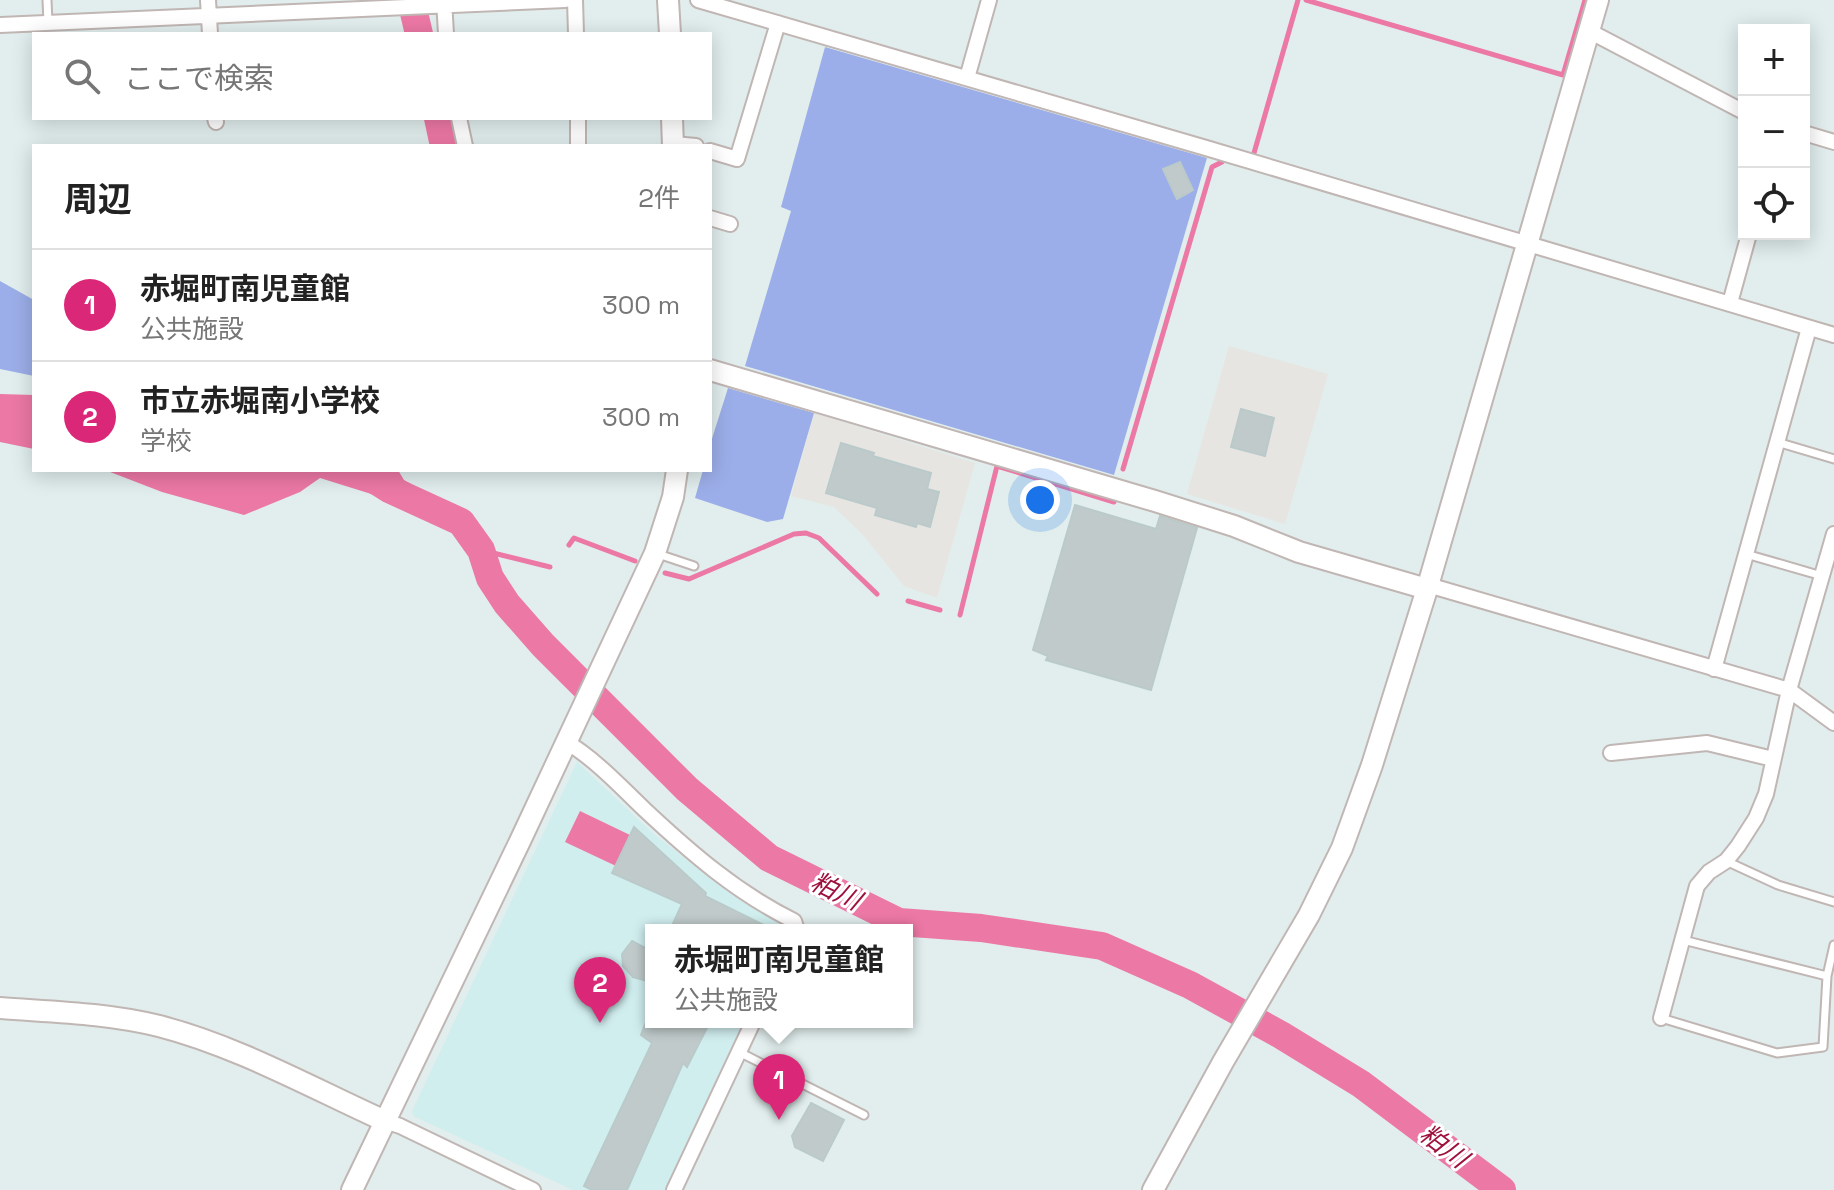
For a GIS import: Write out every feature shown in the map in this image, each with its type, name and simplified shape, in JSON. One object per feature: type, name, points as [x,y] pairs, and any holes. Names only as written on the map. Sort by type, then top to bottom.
[{"type":"street","points":[[208,0],[210,32]]},
{"type":"street","points":[[0,25],[565,0]]},
{"type":"street","points":[[575,0],[576,32]]},
{"type":"street","points":[[668,0],[670,32]]},
{"type":"street","points":[[698,0],[1834,335]]},
{"type":"street","points":[[967,78],[989,0]]},
{"type":"street","points":[[1153,1190],[1294,940],[1342,848],[1372,765],[1428,587],[1598,0]]},
{"type":"street","points":[[442,4],[446,32]]},
{"type":"street","points":[[712,152],[737,159],[778,23]]},
{"type":"street","points":[[1589,31],[1738,109]]},
{"type":"street","points":[[459,120],[465,144]]},
{"type":"street","points":[[578,120],[578,144]]},
{"type":"street","points":[[672,120],[673,144]]},
{"type":"street","points":[[1810,135],[1834,142]]},
{"type":"street","points":[[712,219],[730,224]]},
{"type":"street","points":[[1730,303],[1747,240]]},
{"type":"street","points":[[1714,669],[1809,328]]},
{"type":"street","points":[[712,371],[1155,501],[1234,526],[1299,552],[1789,690],[1834,723]]},
{"type":"street","points":[[352,1190],[655,553],[673,497],[677,472]]},
{"type":"street","points":[[1661,1018],[1697,886],[1709,872],[1726,861],[1756,818],[1766,794],[1789,690],[1834,534]]},
{"type":"street","points":[[569,734],[595,763],[706,865],[753,900],[795,924]]},
{"type":"street","points":[[1611,753],[1707,743],[1773,759]]},
{"type":"street","points":[[0,1008],[119,1018],[171,1030],[253,1061],[400,1126],[533,1190]]},
{"type":"street","points":[[674,1190],[750,1028]]},
{"type":"lane","points":[[47,0],[48,22]]},
{"type":"lane","points":[[1777,442],[1834,459]]},
{"type":"lane","points":[[655,553],[694,566]]},
{"type":"lane","points":[[1746,554],[1822,576]]},
{"type":"lane","points":[[1726,861],[1767,880],[1834,902]]},
{"type":"lane","points":[[1683,940],[1827,976]]},
{"type":"lane","points":[[1661,1018],[1777,1053],[1823,1047],[1827,976],[1834,945]]},
{"type":"lane","points":[[739,1052],[864,1115]]},
{"type":"shaded area","points":[[825,47],[1207,158],[1114,475],[745,366],[791,211],[781,207]]},
{"type":"shaded area","points":[[0,281],[32,299],[32,376],[0,369]]},
{"type":"shaded area","points":[[1229,346],[1328,374],[1285,524],[1187,494]]},
{"type":"shaded area","points":[[728,388],[814,413],[783,519],[767,522],[695,498],[702,472],[712,472],[712,439]]},
{"type":"shaded area","points":[[0,394],[32,395],[32,449],[0,442]]},
{"type":"shaded area","points":[[814,413],[975,463],[937,598],[904,586],[863,535],[834,507],[791,496]]},
{"type":"shaded area","points":[[110,472],[399,472],[404,480],[442,502],[461,522],[320,478],[300,492],[244,515],[162,492]]},
{"type":"shaded area","points":[[577,762],[653,833],[703,873],[744,903],[781,924],[645,924],[645,1028],[744,1028],[667,1190],[573,1190],[413,1116],[412,1111]]},
{"type":"shaded area","points":[[580,811],[630,835],[616,866],[565,842]]},
{"type":"building","points":[[1180,162],[1193,190],[1177,199],[1163,169]]},
{"type":"building","points":[[1241,409],[1274,418],[1265,456],[1231,447]]},
{"type":"building","points":[[841,443],[931,473],[927,489],[939,492],[930,527],[917,523],[916,527],[875,515],[877,508],[826,493]]},
{"type":"building","points":[[1075,505],[1156,529],[1160,516],[1197,528],[1151,690],[1046,660],[1048,656],[1033,650]]},
{"type":"building","points":[[634,827],[706,893],[705,896],[762,924],[673,924],[682,904],[612,873]]},
{"type":"building","points":[[632,941],[645,948],[645,980],[633,977],[623,966],[622,954]]},
{"type":"building","points":[[645,1025],[645,1028],[707,1028],[687,1067],[683,1063],[627,1190],[592,1190],[584,1186],[652,1043],[641,1035]]},
{"type":"building","points":[[811,1103],[844,1120],[823,1161],[795,1147],[792,1136]]},
{"type":"waterway","points":[[411,0],[419,32]]},
{"type":"waterway","points":[[1254,153],[1298,0]]},
{"type":"waterway","points":[[1306,0],[1563,75],[1585,0]]},
{"type":"waterway","points":[[438,120],[444,144]]},
{"type":"waterway","points":[[1123,469],[1212,167],[1222,162]]},
{"type":"waterway","points":[[960,615],[997,466],[1114,502]]},
{"type":"waterway","name":"粕川","points":[[362,472],[389,489],[461,522],[481,550],[490,578],[507,604],[543,645],[687,789],[769,858],[899,922],[981,928],[1102,946],[1190,985],[1361,1084],[1502,1190]]},
{"type":"waterway","points":[[665,573],[689,579],[794,534],[806,533],[819,538],[877,594]]},
{"type":"waterway","points":[[569,545],[574,538],[635,561]]},
{"type":"waterway","points":[[481,550],[550,567]]},
{"type":"waterway","points":[[908,601],[940,610]]},
{"type":"place","name":"市立赤堀南小学校","points":[[600,1023]]},
{"type":"place","name":"赤堀町南児童館","points":[[779,1120]]}]
